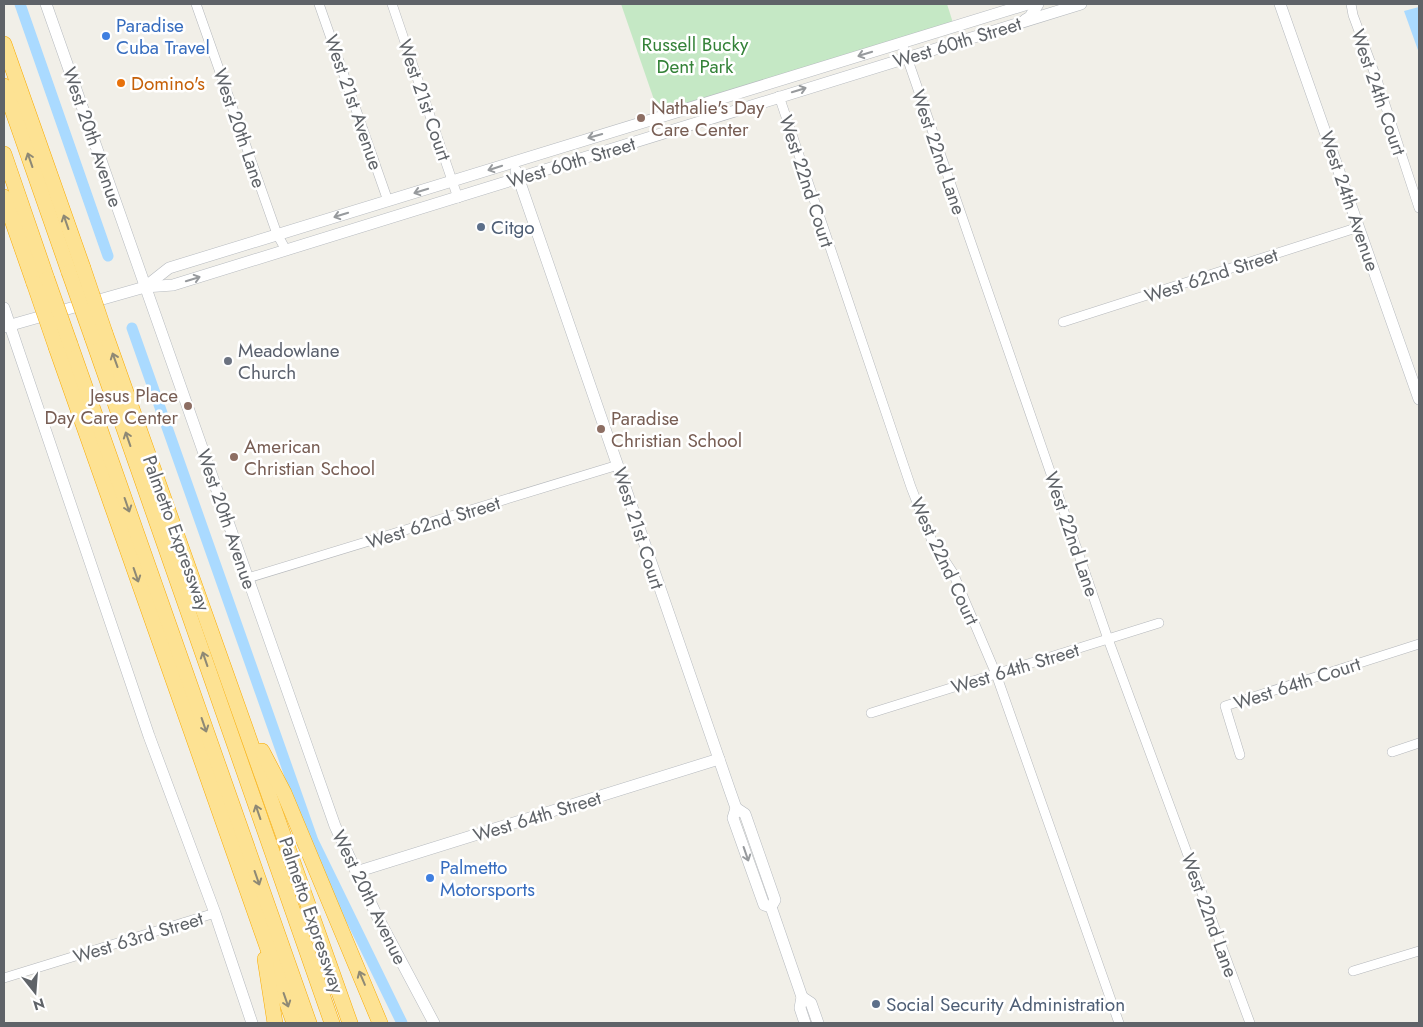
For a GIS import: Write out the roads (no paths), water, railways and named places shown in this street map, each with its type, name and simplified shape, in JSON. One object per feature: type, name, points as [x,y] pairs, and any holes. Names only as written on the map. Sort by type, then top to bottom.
[{"type":"highway","name":"Palmetto Expressway","points":[[4,44],[98,335],[238,703],[350,1023]]},
{"type":"highway","points":[[4,86],[76,270]]},
{"type":"highway","points":[[4,154],[41,281],[294,1023]]},
{"type":"highway","points":[[4,197],[41,281]]},
{"type":"highway","points":[[98,335],[332,1023]]},
{"type":"highway","points":[[63,345],[309,1023]]},
{"type":"highway","points":[[238,703],[284,793],[380,1023]]},
{"type":"highway","points":[[258,921],[275,1023]]},
{"type":"street","name":"West 20th Avenue","points":[[46,4],[332,817],[356,872],[434,1023]]},
{"type":"street","name":"West 20th Lane","points":[[196,4],[277,234],[286,250]]},
{"type":"street","name":"West 21st Avenue","points":[[319,4],[388,201]]},
{"type":"street","name":"West 21st Court","points":[[392,4],[458,198]]},
{"type":"street","name":"West 60th Street","points":[[145,287],[169,268],[1028,4]]},
{"type":"street","points":[[1021,22],[1030,17],[1038,4]]},
{"type":"street","name":"West 60th Street","points":[[7,326],[145,287],[173,285],[1081,4]]},
{"type":"street","name":"West 24th Avenue","points":[[1280,4],[1419,399]]},
{"type":"street","name":"West 24th Court","points":[[1351,4],[1352,15],[1377,80],[1419,208]]},
{"type":"street","name":"West 22nd Lane","points":[[902,43],[1108,638],[1250,1023]]},
{"type":"street","name":"West 22nd Court","points":[[779,96],[910,487],[932,541],[953,573],[996,674],[1119,1023]]},
{"type":"street","name":"West 21st Court","points":[[512,162],[736,808],[733,818],[764,904],[771,907],[802,997],[800,1008],[805,1023]]},
{"type":"street","name":"West 62nd Street","points":[[1063,322],[1359,227]]},
{"type":"street","points":[[4,308],[7,326],[149,736],[215,913],[252,1023]]},
{"type":"street","name":"West 62nd Street","points":[[248,578],[618,465]]},
{"type":"street","name":"West 64th Street","points":[[871,713],[1159,623]]},
{"type":"street","name":"West 64th Court","points":[[1240,755],[1224,706],[1419,644]]},
{"type":"street","points":[[1392,752],[1419,743]]},
{"type":"street","name":"West 64th Street","points":[[356,872],[719,759]]},
{"type":"street","name":"West 63rd Street","points":[[4,978],[215,913]]},
{"type":"street","points":[[1353,971],[1419,951]]},
{"type":"street","name":"West 21st Court","points":[[802,997],[811,1003],[818,1023]]},
{"type":"water","points":[[1419,7],[1419,53],[1404,11]]},
{"type":"waterway","points":[[20,4],[108,256]]},
{"type":"waterway","points":[[132,328],[313,841],[402,1023]]},
{"type":"place","name":"Paradise Cuba Travel","points":[[106,36]]},
{"type":"place","name":"Domino's","points":[[121,83]]},
{"type":"place","name":"Nathalie's Day Care Center","points":[[641,118]]},
{"type":"place","name":"Citgo","points":[[481,227]]},
{"type":"place","name":"Meadowlane Church","points":[[228,361]]},
{"type":"place","name":"Jesus Place Day Care Center","points":[[188,406]]},
{"type":"place","name":"Paradise Christian School","points":[[601,429]]},
{"type":"place","name":"American Christian School","points":[[234,457]]},
{"type":"place","name":"Palmetto Motorsports","points":[[430,878]]},
{"type":"place","name":"Social Security Administration","points":[[876,1004]]},
{"type":"park label","name":"Russell Bucky Dent Park","points":[[695,55]]}]
